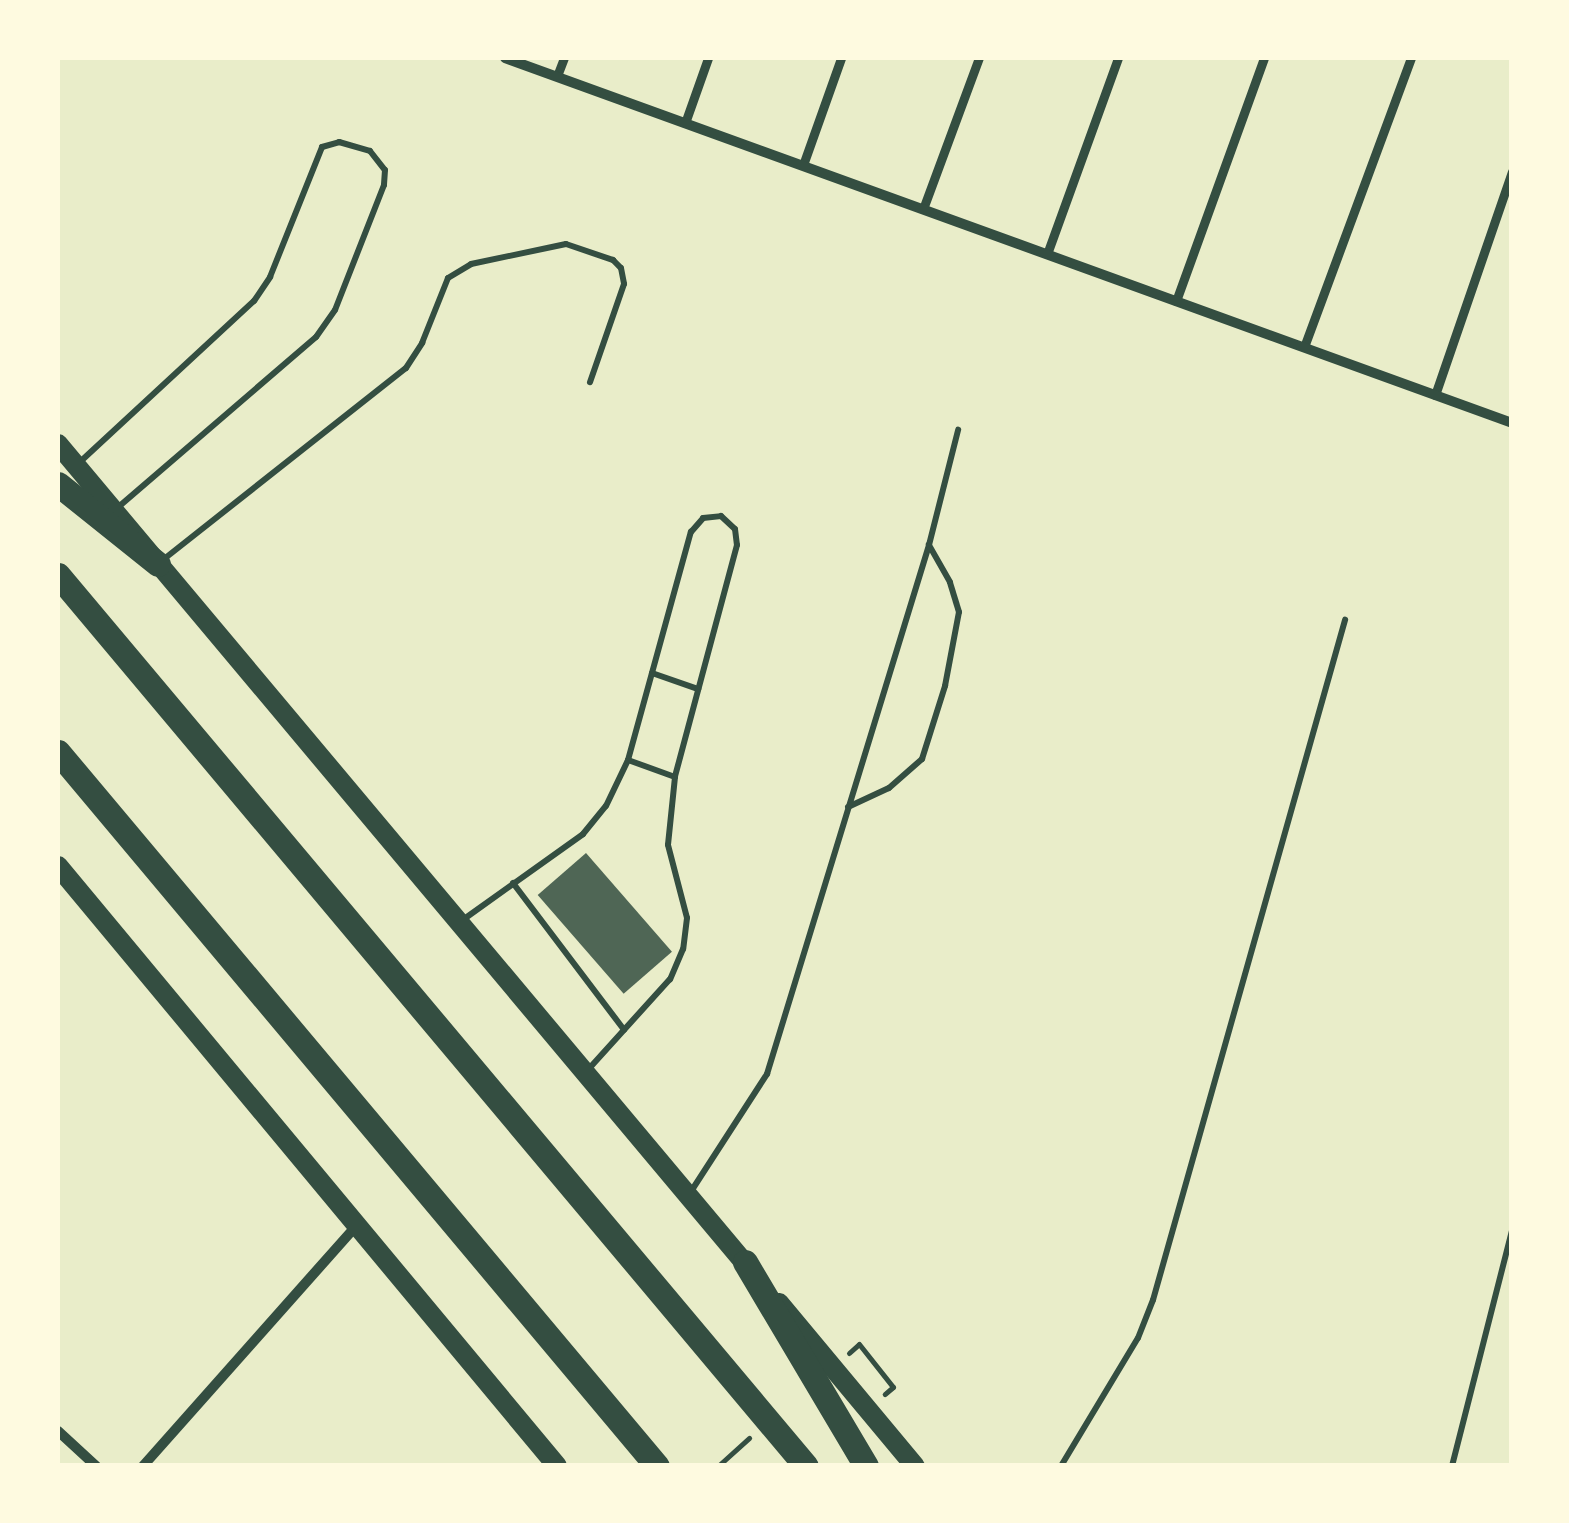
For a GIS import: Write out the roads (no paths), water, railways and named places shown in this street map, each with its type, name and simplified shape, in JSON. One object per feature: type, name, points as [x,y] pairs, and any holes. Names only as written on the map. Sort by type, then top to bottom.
[{"type":"highway","points":[[67,475],[158,564]]},
{"type":"highway","points":[[58,575],[806,1466]]},
{"type":"highway","points":[[58,752],[657,1466]]},
{"type":"highway","points":[[745,1262],[866,1466]]},
{"type":"main road","points":[[58,444],[67,475],[114,511],[915,1466]]},
{"type":"main road","points":[[58,866],[557,1466]]},
{"type":"street","points":[[506,58],[1512,422]]},
{"type":"street","points":[[557,76],[564,58]]},
{"type":"street","points":[[685,123],[708,58]]},
{"type":"street","points":[[803,165],[841,58]]},
{"type":"street","points":[[924,209],[978,58]]},
{"type":"street","points":[[1047,254],[1118,58]]},
{"type":"street","points":[[1176,301],[1264,58]]},
{"type":"street","points":[[1304,347],[1411,58]]},
{"type":"street","points":[[1435,395],[1512,172]]},
{"type":"street","points":[[143,1466],[357,1225]]},
{"type":"street","points":[[58,1431],[96,1466]]},
{"type":"lane","points":[[67,475],[254,302],[270,277],[322,147],[339,142],[355,145],[377,158],[385,170],[384,184],[335,310],[316,338],[114,511]]},
{"type":"lane","points":[[158,564],[406,368],[422,343],[448,278],[471,264],[566,244],[612,260],[622,268],[624,284],[590,382]]},
{"type":"lane","points":[[688,1196],[767,1074],[929,545],[958,430]]},
{"type":"lane","points":[[458,922],[583,834],[606,806],[628,760],[691,532],[703,518],[721,516],[735,529],[737,545],[674,778],[668,845],[687,918],[683,949],[670,979],[586,1073]]},
{"type":"lane","points":[[847,808],[889,788],[922,759],[945,686],[959,612],[950,582],[929,545]]},
{"type":"lane","points":[[1061,1466],[1138,1338],[1153,1300],[1344,620]]},
{"type":"lane","points":[[652,673],[698,689]]},
{"type":"lane","points":[[628,760],[674,778]]},
{"type":"lane","points":[[513,884],[624,1030]]},
{"type":"lane","points":[[1452,1466],[1512,1231]]}]
